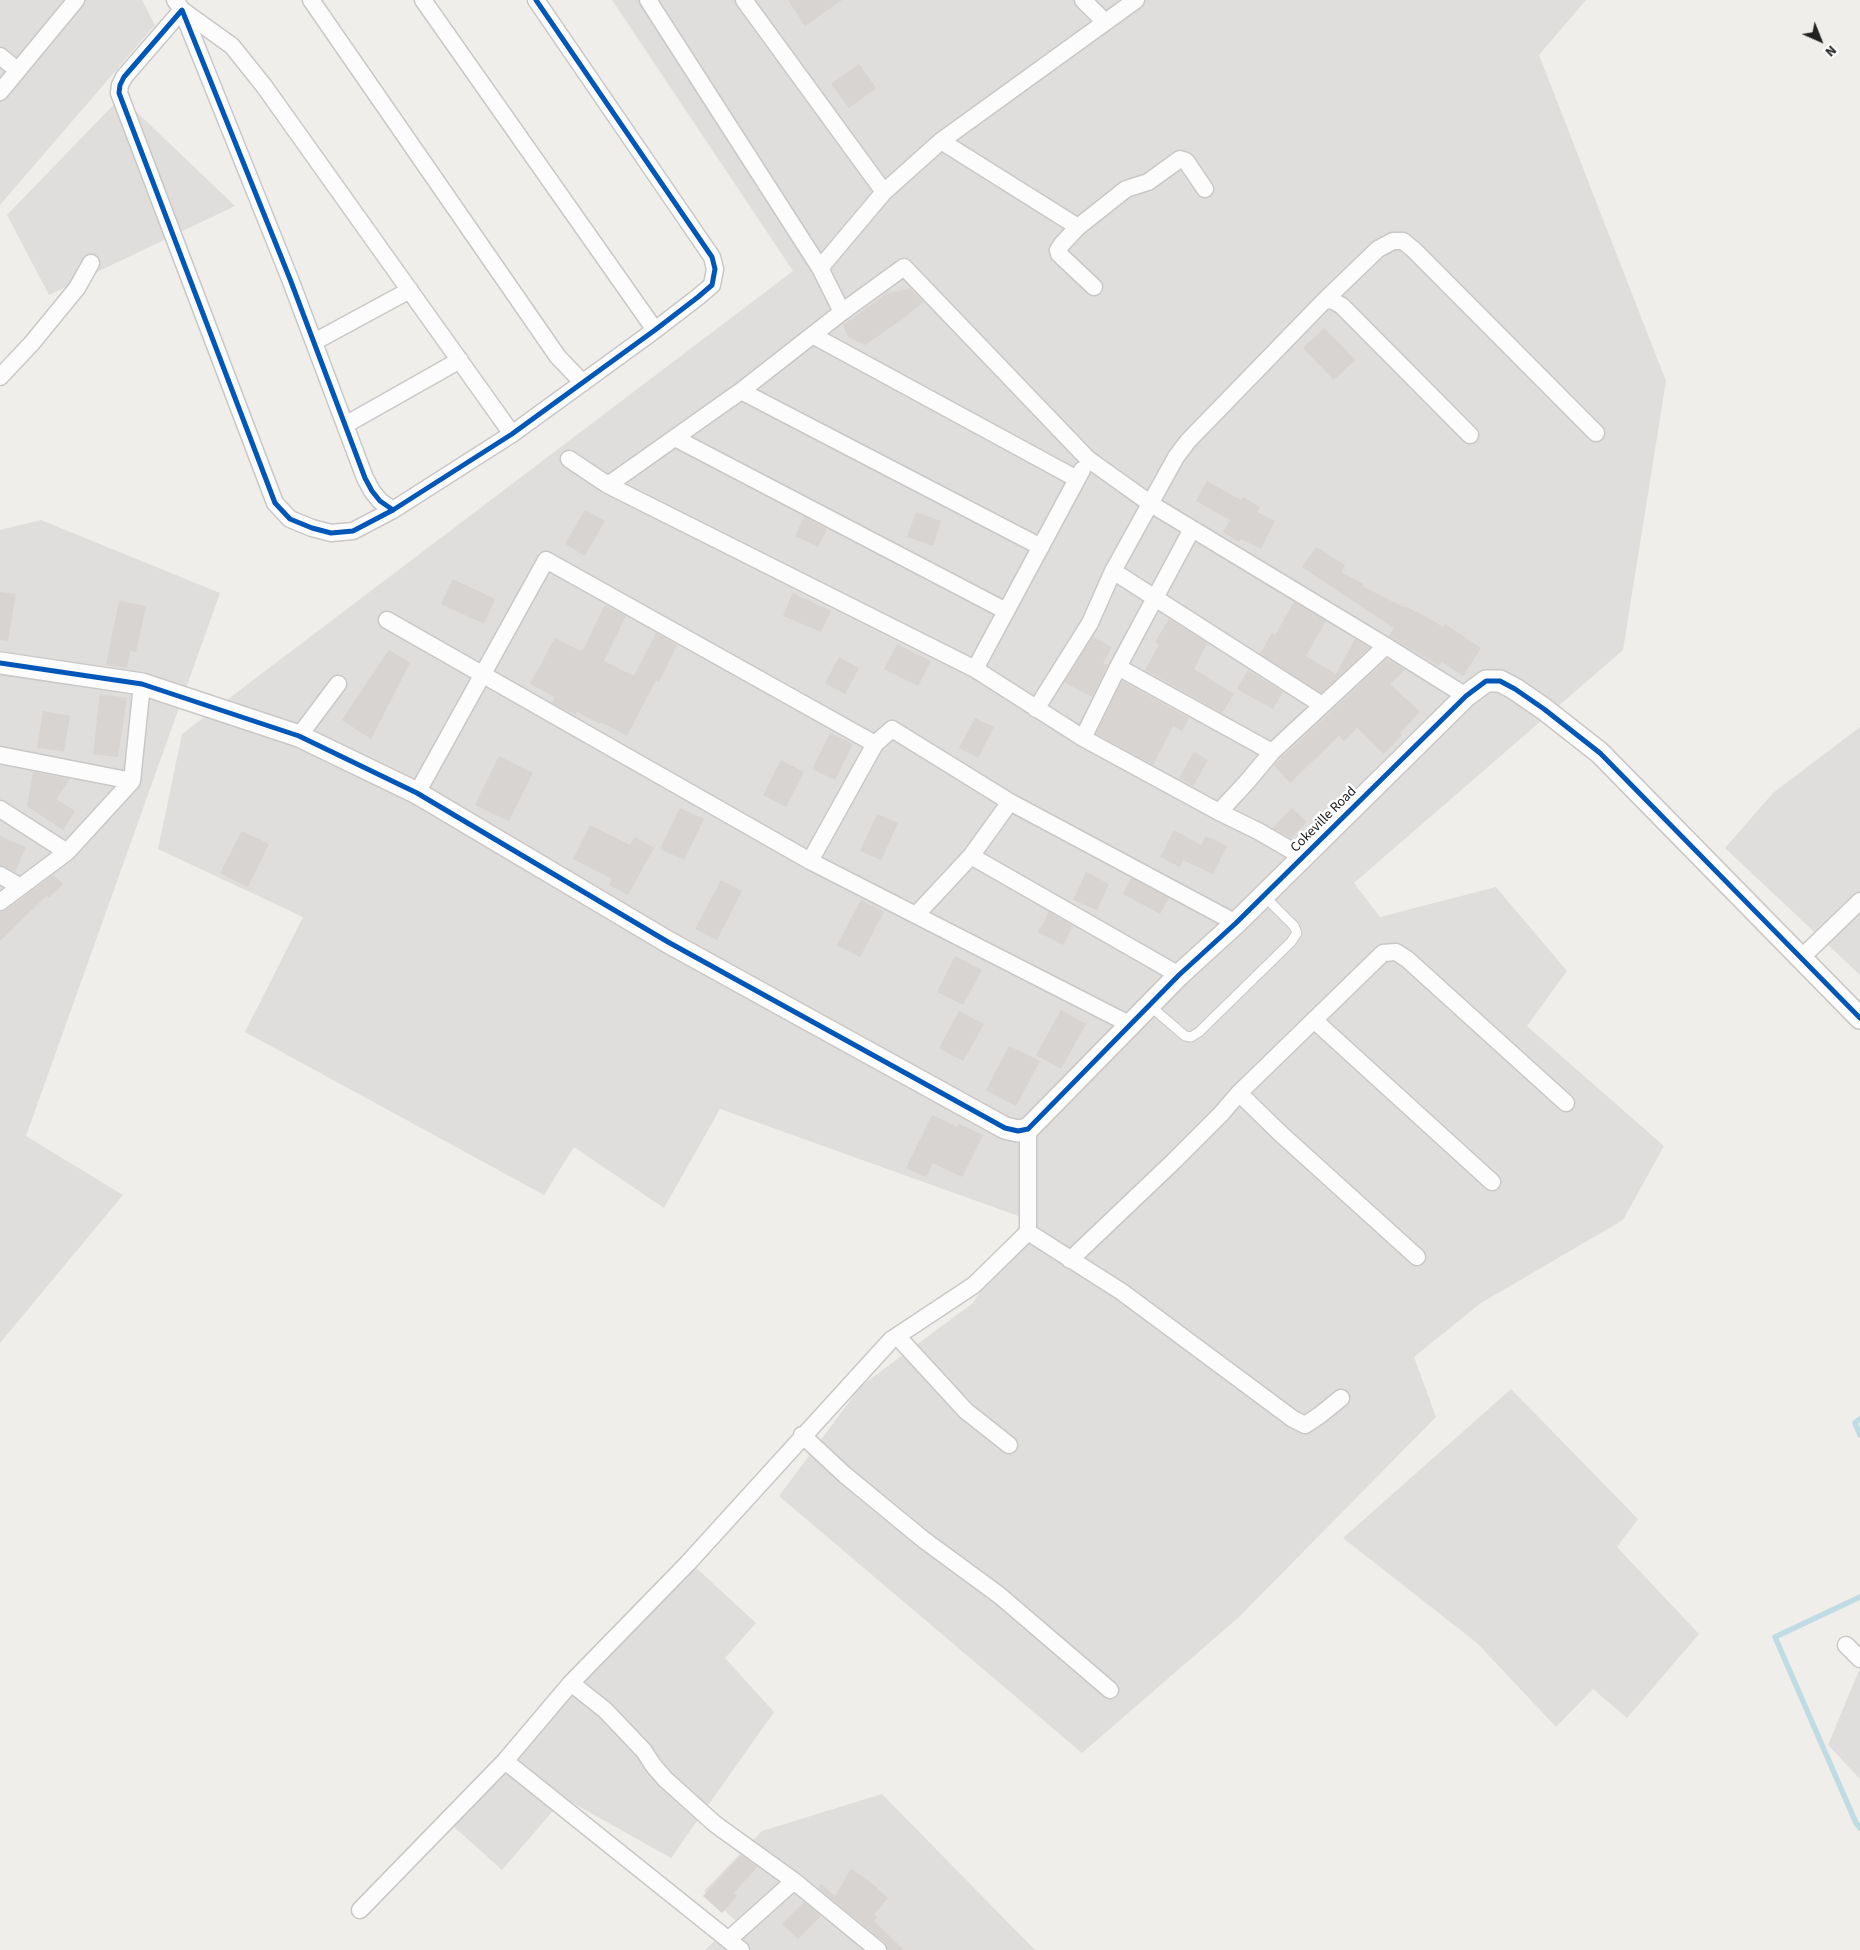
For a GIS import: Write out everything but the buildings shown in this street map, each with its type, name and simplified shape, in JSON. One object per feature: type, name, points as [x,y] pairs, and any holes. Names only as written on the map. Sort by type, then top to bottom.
[{"type":"street","points":[[0,92],[76,0]]},
{"type":"street","points":[[311,0],[558,357],[583,383]]},
{"type":"street","points":[[423,0],[656,330]]},
{"type":"street","points":[[178,5],[124,77],[119,93],[275,503],[290,519],[331,533],[353,531],[392,510],[512,434],[656,330],[712,285],[715,269],[712,256],[536,0]]},
{"type":"street","points":[[648,0],[820,268],[842,312]]},
{"type":"street","points":[[744,0],[884,192]]},
{"type":"street","points":[[1083,0],[1105,22]]},
{"type":"street","points":[[820,268],[884,192],[941,141],[1136,0]]},
{"type":"street","points":[[178,5],[232,46],[264,86],[512,434]]},
{"type":"street","points":[[178,5],[314,342],[365,478],[372,491],[392,510]]},
{"type":"street","points":[[0,56],[17,70]]},
{"type":"street","points":[[941,141],[1078,227]]},
{"type":"street","points":[[1094,287],[1059,254],[1058,250],[1078,227],[1126,189],[1148,182],[1180,159],[1186,161],[1205,189]]},
{"type":"street","points":[[1036,709],[1090,623],[1113,571],[1176,456],[1188,441],[1324,301],[1378,249],[1393,240],[1402,241],[1414,250],[1596,433]]},
{"type":"street","points":[[0,377],[32,343],[71,295],[92,263]]},
{"type":"street","points":[[608,485],[741,391],[814,336],[842,312],[904,267],[1088,459],[1150,504],[1466,696]]},
{"type":"street","points":[[314,342],[410,290]]},
{"type":"street","points":[[1324,301],[1332,300],[1342,306],[1470,436]]},
{"type":"street","points":[[814,336],[1077,480]]},
{"type":"street","points":[[345,426],[460,360]]},
{"type":"street","points":[[741,391],[1040,547]]},
{"type":"street","points":[[674,438],[1006,610]]},
{"type":"street","points":[[569,459],[608,485],[975,670],[1083,738],[1303,857]]},
{"type":"street","points":[[975,670],[1088,459]]},
{"type":"street","points":[[1083,738],[1118,667],[1192,529]]},
{"type":"street","points":[[417,794],[481,674],[546,560],[875,744]]},
{"type":"street","points":[[1113,571],[1322,705]]},
{"type":"street","points":[[386,620],[810,862],[1131,1025]]},
{"type":"street","points":[[1219,812],[1246,784],[1272,752],[1386,646]]},
{"type":"street","points":[[0,662],[142,684],[299,736],[417,794],[668,942],[1005,1128],[1018,1131],[1028,1129],[1028,1232],[974,1285],[892,1340],[802,1435],[688,1563],[571,1683],[505,1761],[360,1910]]},
{"type":"street","points":[[1118,667],[1272,752]]},
{"type":"street","name":"Cokeville Road","points":[[1028,1129],[1179,975],[1264,896],[1466,696],[1486,682],[1500,681],[1515,689],[1544,709],[1600,754],[1802,958]]},
{"type":"street","points":[[0,902],[67,852],[132,781],[142,684]]},
{"type":"street","points":[[299,736],[338,684]]},
{"type":"street","points":[[810,862],[875,744],[892,728],[1010,802],[1236,923]]},
{"type":"street","points":[[0,755],[132,781]]},
{"type":"street","points":[[916,915],[971,856],[1010,802]]},
{"type":"street","points":[[0,809],[67,852]]},
{"type":"street","points":[[971,856],[1179,975]]},
{"type":"street","points":[[0,875],[20,886]]},
{"type":"street","points":[[1860,902],[1802,958],[1860,1018]]},
{"type":"street","points":[[1070,1260],[1174,1161],[1239,1093],[1383,953],[1396,952],[1407,959],[1566,1103]]},
{"type":"street","points":[[1314,1020],[1492,1182]]},
{"type":"street","points":[[1239,1093],[1281,1134],[1417,1257]]},
{"type":"street","points":[[1028,1232],[1122,1292],[1293,1419],[1305,1425],[1320,1416],[1341,1398]]},
{"type":"street","points":[[898,1336],[966,1411],[1009,1445]]},
{"type":"street","points":[[802,1435],[845,1475],[909,1528],[999,1596],[1110,1690]]},
{"type":"street","points":[[1846,1644],[1860,1659]]},
{"type":"street","points":[[571,1683],[605,1710],[678,1792],[715,1824],[794,1881],[871,1948]]},
{"type":"street","points":[[505,1761],[734,1945],[794,1881]]},
{"type":"lane","points":[[1149,1005],[1185,1036],[1191,1037],[1199,1032],[1292,942],[1297,933],[1294,926],[1264,896]]},
{"type":"shaded area","points":[[0,0],[142,0],[155,25],[0,205]]},
{"type":"shaded area","points":[[612,0],[1586,0],[1539,55],[1666,381],[1623,650],[1354,883],[1380,917],[1496,887],[1567,971],[1527,1026],[1664,1146],[1623,1220],[1481,1303],[1414,1357],[1436,1417],[1238,1618],[1082,1753],[779,1496],[861,1386],[973,1303],[1024,1218],[720,1109],[664,1208],[574,1147],[544,1195],[245,1032],[303,917],[158,849],[182,734],[793,271]]},
{"type":"shaded area","points":[[121,97],[235,206],[49,295],[7,215]]},
{"type":"shaded area","points":[[41,520],[220,593],[26,1136],[123,1195],[0,1343],[0,530]]},
{"type":"shaded area","points":[[1860,727],[1860,975],[1725,848],[1773,793]]},
{"type":"shaded area","points":[[1511,1389],[1638,1519],[1617,1547],[1699,1634],[1627,1718],[1593,1689],[1556,1727],[1477,1643],[1343,1538]]},
{"type":"shaded area","points":[[692,1564],[756,1623],[725,1658],[774,1712],[671,1858],[564,1798],[502,1870],[452,1825]]},
{"type":"shaded area","points":[[1860,1668],[1860,1779],[1828,1745]]},
{"type":"shaded area","points":[[882,1794],[1035,1950],[705,1950],[736,1921],[704,1891],[762,1831]]},
{"type":"waterway","points":[[1860,1419],[1855,1423],[1860,1435]]},
{"type":"waterway","points":[[1860,1597],[1775,1637],[1856,1823],[1860,1828]]},
{"type":"cycle path","points":[[393,510],[380,501],[365,478],[290,279],[182,10],[124,77],[120,85],[119,93],[275,503],[290,519],[312,528],[331,533],[353,531],[393,510],[512,434],[655,330],[712,285],[715,269],[712,257],[536,0]]},
{"type":"cycle path","points":[[0,663],[142,684],[299,736],[417,793],[668,942],[1005,1128],[1018,1131],[1028,1129],[1179,975],[1236,923],[1466,696],[1486,681],[1500,681],[1515,689],[1600,753],[1860,1018]]}]
